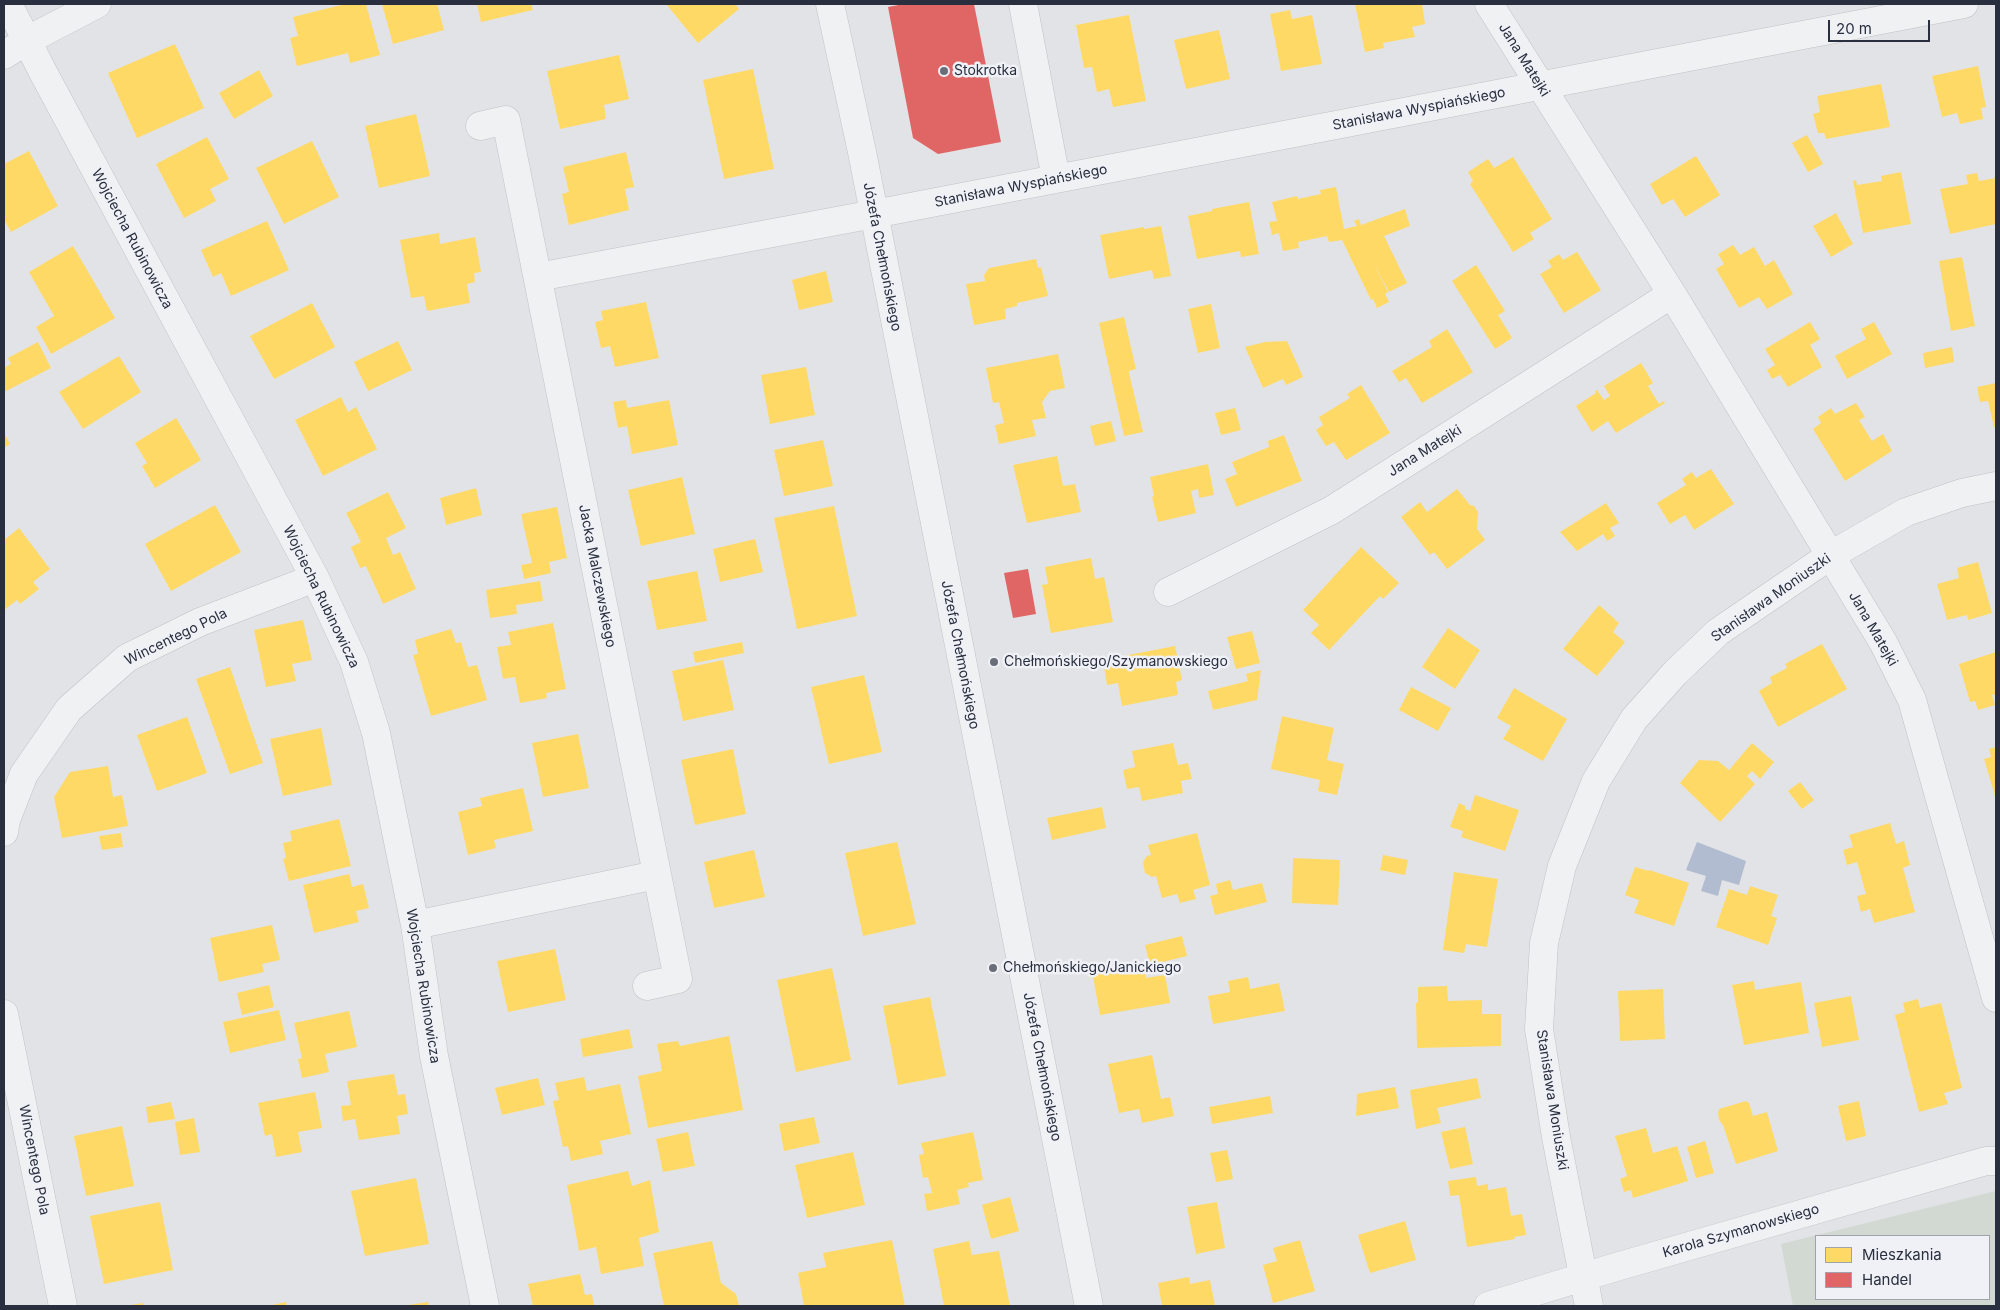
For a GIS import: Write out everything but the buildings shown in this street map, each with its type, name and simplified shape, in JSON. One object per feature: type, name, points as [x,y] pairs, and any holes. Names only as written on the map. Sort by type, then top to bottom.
[{"type":"street","name":"Wojciecha Rubinowicza","points":[[8,4],[15,48],[315,578],[354,662],[376,733],[414,925],[434,1056],[485,1306]]},
{"type":"street","points":[[15,48],[97,4]]},
{"type":"street","name":"Józefa Chełmońskiego","points":[[830,4],[874,214],[1089,1306]]},
{"type":"street","points":[[1022,4],[1056,179]]},
{"type":"street","name":"Jana Matejki","points":[[1489,4],[1672,294],[1883,642],[1912,700],[1996,998]]},
{"type":"street","name":"Stanisława Wyspiańskiego","points":[[874,214],[1964,4]]},
{"type":"street","name":"Jacka Malczewskiego","points":[[480,126],[506,120],[678,979],[648,986]]},
{"type":"street","points":[[538,277],[874,214]]},
{"type":"street","name":"Jana Matejki","points":[[1168,592],[1332,510],[1672,294]]},
{"type":"street","name":"Stanisława Moniuszki","points":[[1589,1306],[1556,1137],[1539,1029],[1544,943],[1562,866],[1596,781],[1634,720],[1675,673],[1718,632],[1831,555],[1906,512],[1962,493],[1996,486]]},
{"type":"street","name":"Wincentego Pola","points":[[4,832],[6,820],[24,774],[69,709],[127,658],[200,622],[315,578]]},
{"type":"street","points":[[414,925],[656,875]]},
{"type":"street","name":"Wincentego Pola","points":[[4,1014],[64,1306]]},
{"type":"street","name":"Karola Szymanowskiego","points":[[1488,1306],[1986,1161],[1996,1160]]},
{"type":"shaded area","points":[[1996,1191],[1996,1306],[1793,1306],[1781,1244],[1815,1236],[1815,1300],[1990,1300],[1990,1235],[1818,1235]]},
{"type":"water","points":[[1697,842],[1746,861],[1739,885],[1722,880],[1718,896],[1701,891],[1706,876],[1686,870]]},
{"type":"place","name":"Stokrotka","points":[[944,71]]},
{"type":"place","name":"Chełmońskiego/Szymanowskiego","points":[[994,662]]},
{"type":"place","name":"Chełmońskiego/Janickiego","points":[[993,968]]}]
